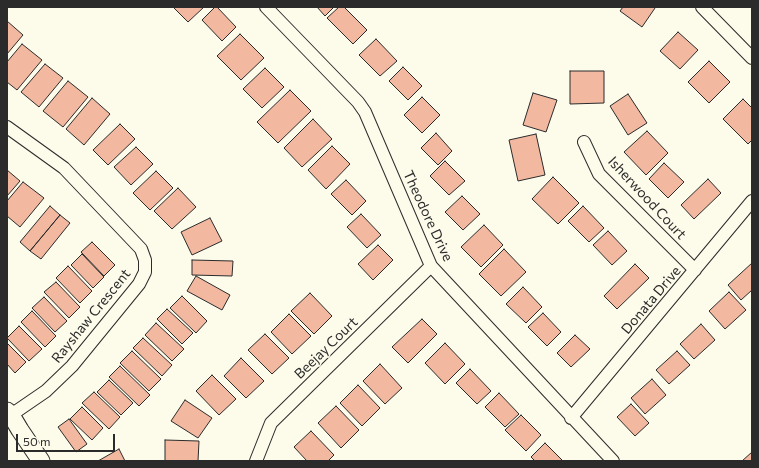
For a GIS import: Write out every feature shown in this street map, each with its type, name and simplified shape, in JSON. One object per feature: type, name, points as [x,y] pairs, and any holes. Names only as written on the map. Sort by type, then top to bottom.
[{"type":"street","name":"Theodore Drive","points":[[266,7],[358,102],[365,112],[431,266],[571,418],[613,461]]},
{"type":"street","points":[[702,7],[752,58]]},
{"type":"street","name":"Rayshaw Crescent","points":[[7,127],[64,168],[141,249],[145,260],[145,272],[139,284],[72,366],[46,391],[9,413]]},
{"type":"street","name":"Isherwood Court","points":[[584,142],[599,174],[695,270]]},
{"type":"street","name":"Donata Drive","points":[[571,418],[752,201]]},
{"type":"street","name":"Beejay Court","points":[[256,461],[271,423],[431,266]]},
{"type":"street","points":[[9,413],[41,461]]},
{"type":"building","points":[[173,7],[204,7],[188,22]]},
{"type":"building","points":[[215,7],[217,7],[236,27],[222,41],[202,20]]},
{"type":"building","points":[[317,7],[334,7],[325,16]]},
{"type":"building","points":[[339,7],[344,7],[367,30],[353,44],[327,18]]},
{"type":"building","points":[[623,7],[655,8],[642,27],[620,11]]},
{"type":"building","points":[[7,21],[23,35],[7,54]]},
{"type":"building","points":[[678,32],[698,50],[680,69],[660,51]]},
{"type":"building","points":[[240,34],[264,58],[241,80],[217,56]]},
{"type":"building","points":[[376,39],[397,61],[380,76],[359,55]]},
{"type":"building","points":[[22,44],[42,60],[17,90],[7,82],[7,62]]},
{"type":"building","points":[[709,61],[730,82],[709,103],[688,82]]},
{"type":"building","points":[[45,64],[63,78],[39,107],[21,92]]},
{"type":"building","points":[[403,67],[422,86],[408,100],[389,81]]},
{"type":"building","points":[[265,68],[284,87],[262,108],[243,89]]},
{"type":"building","points":[[570,71],[604,71],[604,103],[570,104]]},
{"type":"building","points":[[68,81],[88,97],[63,127],[43,111]]},
{"type":"building","points":[[290,90],[311,111],[278,143],[257,122]]},
{"type":"building","points":[[533,93],[557,100],[546,132],[523,125]]},
{"type":"building","points":[[628,94],[647,123],[628,135],[610,106]]},
{"type":"building","points":[[422,97],[440,115],[422,133],[404,115]]},
{"type":"building","points":[[92,98],[110,114],[84,145],[66,129]]},
{"type":"building","points":[[743,99],[752,108],[752,140],[748,144],[723,119]]},
{"type":"building","points":[[313,119],[332,139],[302,167],[284,148]]},
{"type":"building","points":[[120,124],[135,139],[108,165],[93,150]]},
{"type":"building","points":[[647,131],[668,153],[646,175],[624,152]]},
{"type":"building","points":[[436,133],[452,151],[438,165],[421,148]]},
{"type":"building","points":[[536,134],[545,175],[518,181],[509,140]]},
{"type":"building","points":[[332,146],[350,164],[326,189],[308,170]]},
{"type":"building","points":[[136,147],[153,164],[131,185],[114,167]]},
{"type":"building","points":[[445,161],[465,181],[449,195],[430,176]]},
{"type":"building","points":[[664,163],[684,182],[668,198],[649,179]]},
{"type":"building","points":[[7,170],[20,181],[7,196]]},
{"type":"building","points":[[156,171],[173,188],[150,210],[133,193]]},
{"type":"building","points":[[553,177],[579,203],[558,224],[532,199]]},
{"type":"building","points":[[708,179],[721,193],[694,219],[681,205]]},
{"type":"building","points":[[346,180],[366,201],[352,215],[331,194]]},
{"type":"building","points":[[23,182],[44,198],[20,227],[7,216],[7,201]]},
{"type":"building","points":[[178,188],[196,207],[172,229],[154,211]]},
{"type":"building","points":[[462,196],[480,214],[463,230],[445,212]]},
{"type":"building","points":[[50,206],[60,215],[30,251],[20,242]]},
{"type":"building","points":[[583,206],[604,228],[589,242],[568,221]]},
{"type":"building","points":[[361,214],[381,235],[367,248],[347,227]]},
{"type":"building","points":[[60,215],[70,223],[41,259],[30,251]]},
{"type":"building","points":[[210,218],[222,241],[192,255],[181,232]]},
{"type":"building","points":[[484,225],[503,245],[481,267],[461,247]]},
{"type":"building","points":[[608,231],[627,251],[612,265],[593,245]]},
{"type":"building","points":[[92,242],[115,265],[104,276],[81,252]]},
{"type":"building","points":[[378,245],[393,260],[373,280],[358,264]]},
{"type":"building","points":[[504,249],[526,272],[501,296],[479,274]]},
{"type":"building","points":[[82,254],[104,277],[93,288],[71,265]]},
{"type":"building","points":[[192,260],[233,261],[232,276],[192,275]]},
{"type":"building","points":[[752,263],[752,290],[741,300],[728,285]]},
{"type":"building","points":[[635,264],[649,278],[617,309],[604,296]]},
{"type":"building","points":[[68,266],[92,291],[80,303],[56,278]]},
{"type":"building","points":[[196,276],[230,295],[222,310],[187,291]]},
{"type":"building","points":[[56,282],[80,307],[69,318],[44,292]]},
{"type":"building","points":[[523,287],[542,307],[526,323],[506,304]]},
{"type":"building","points":[[729,292],[746,310],[725,329],[709,311]]},
{"type":"building","points":[[310,293],[332,316],[314,334],[291,311]]},
{"type":"building","points":[[182,296],[207,321],[196,333],[170,308]]},
{"type":"building","points":[[44,297],[67,321],[55,332],[32,308]]},
{"type":"building","points":[[167,309],[193,333],[182,344],[157,319]]},
{"type":"building","points":[[32,311],[56,336],[45,347],[21,322]]},
{"type":"building","points":[[543,313],[561,332],[547,346],[528,327]]},
{"type":"building","points":[[289,314],[311,336],[292,354],[271,332]]},
{"type":"building","points":[[422,319],[437,334],[408,363],[392,347]]},
{"type":"building","points":[[156,323],[184,349],[172,361],[145,335]]},
{"type":"building","points":[[701,324],[715,340],[694,359],[680,344]]},
{"type":"building","points":[[19,326],[42,349],[29,361],[7,338]]},
{"type":"building","points":[[265,334],[289,358],[272,374],[248,350]]},
{"type":"building","points":[[575,335],[590,349],[571,367],[557,353]]},
{"type":"building","points":[[143,338],[172,365],[162,376],[133,348]]},
{"type":"building","points":[[7,343],[26,362],[15,373],[7,364]]},
{"type":"building","points":[[445,343],[465,364],[445,384],[425,363]]},
{"type":"building","points":[[132,351],[161,379],[149,391],[120,363]]},
{"type":"building","points":[[677,351],[690,365],[669,384],[656,370]]},
{"type":"building","points":[[241,358],[264,381],[246,398],[224,376]]},
{"type":"building","points":[[380,364],[402,388],[385,404],[363,381]]},
{"type":"building","points":[[120,366],[150,395],[139,406],[109,377]]},
{"type":"building","points":[[470,369],[491,391],[477,404],[456,383]]},
{"type":"building","points":[[212,375],[236,399],[219,415],[196,391]]},
{"type":"building","points":[[652,379],[666,395],[645,414],[631,398]]},
{"type":"building","points":[[109,380],[133,403],[121,415],[97,392]]},
{"type":"building","points":[[358,385],[380,408],[362,426],[340,403]]},
{"type":"building","points":[[94,392],[120,417],[109,429],[82,403]]},
{"type":"building","points":[[499,393],[519,414],[505,427],[485,407]]},
{"type":"building","points":[[185,400],[212,418],[198,438],[171,421]]},
{"type":"building","points":[[631,404],[649,423],[635,436],[617,417]]},
{"type":"building","points":[[336,406],[359,430],[341,448],[318,423]]},
{"type":"building","points":[[82,407],[103,428],[92,440],[70,419]]},
{"type":"building","points":[[521,415],[541,435],[526,451],[505,430]]},
{"type":"building","points":[[69,419],[87,444],[76,452],[58,427]]},
{"type":"building","points":[[311,431],[334,455],[328,461],[307,461],[294,447]]},
{"type":"building","points":[[165,440],[199,441],[198,461],[165,461]]},
{"type":"building","points":[[545,443],[563,461],[535,461],[531,457]]},
{"type":"building","points":[[119,449],[125,461],[98,461]]},
{"type":"building","points":[[752,452],[752,461],[742,461]]}]
